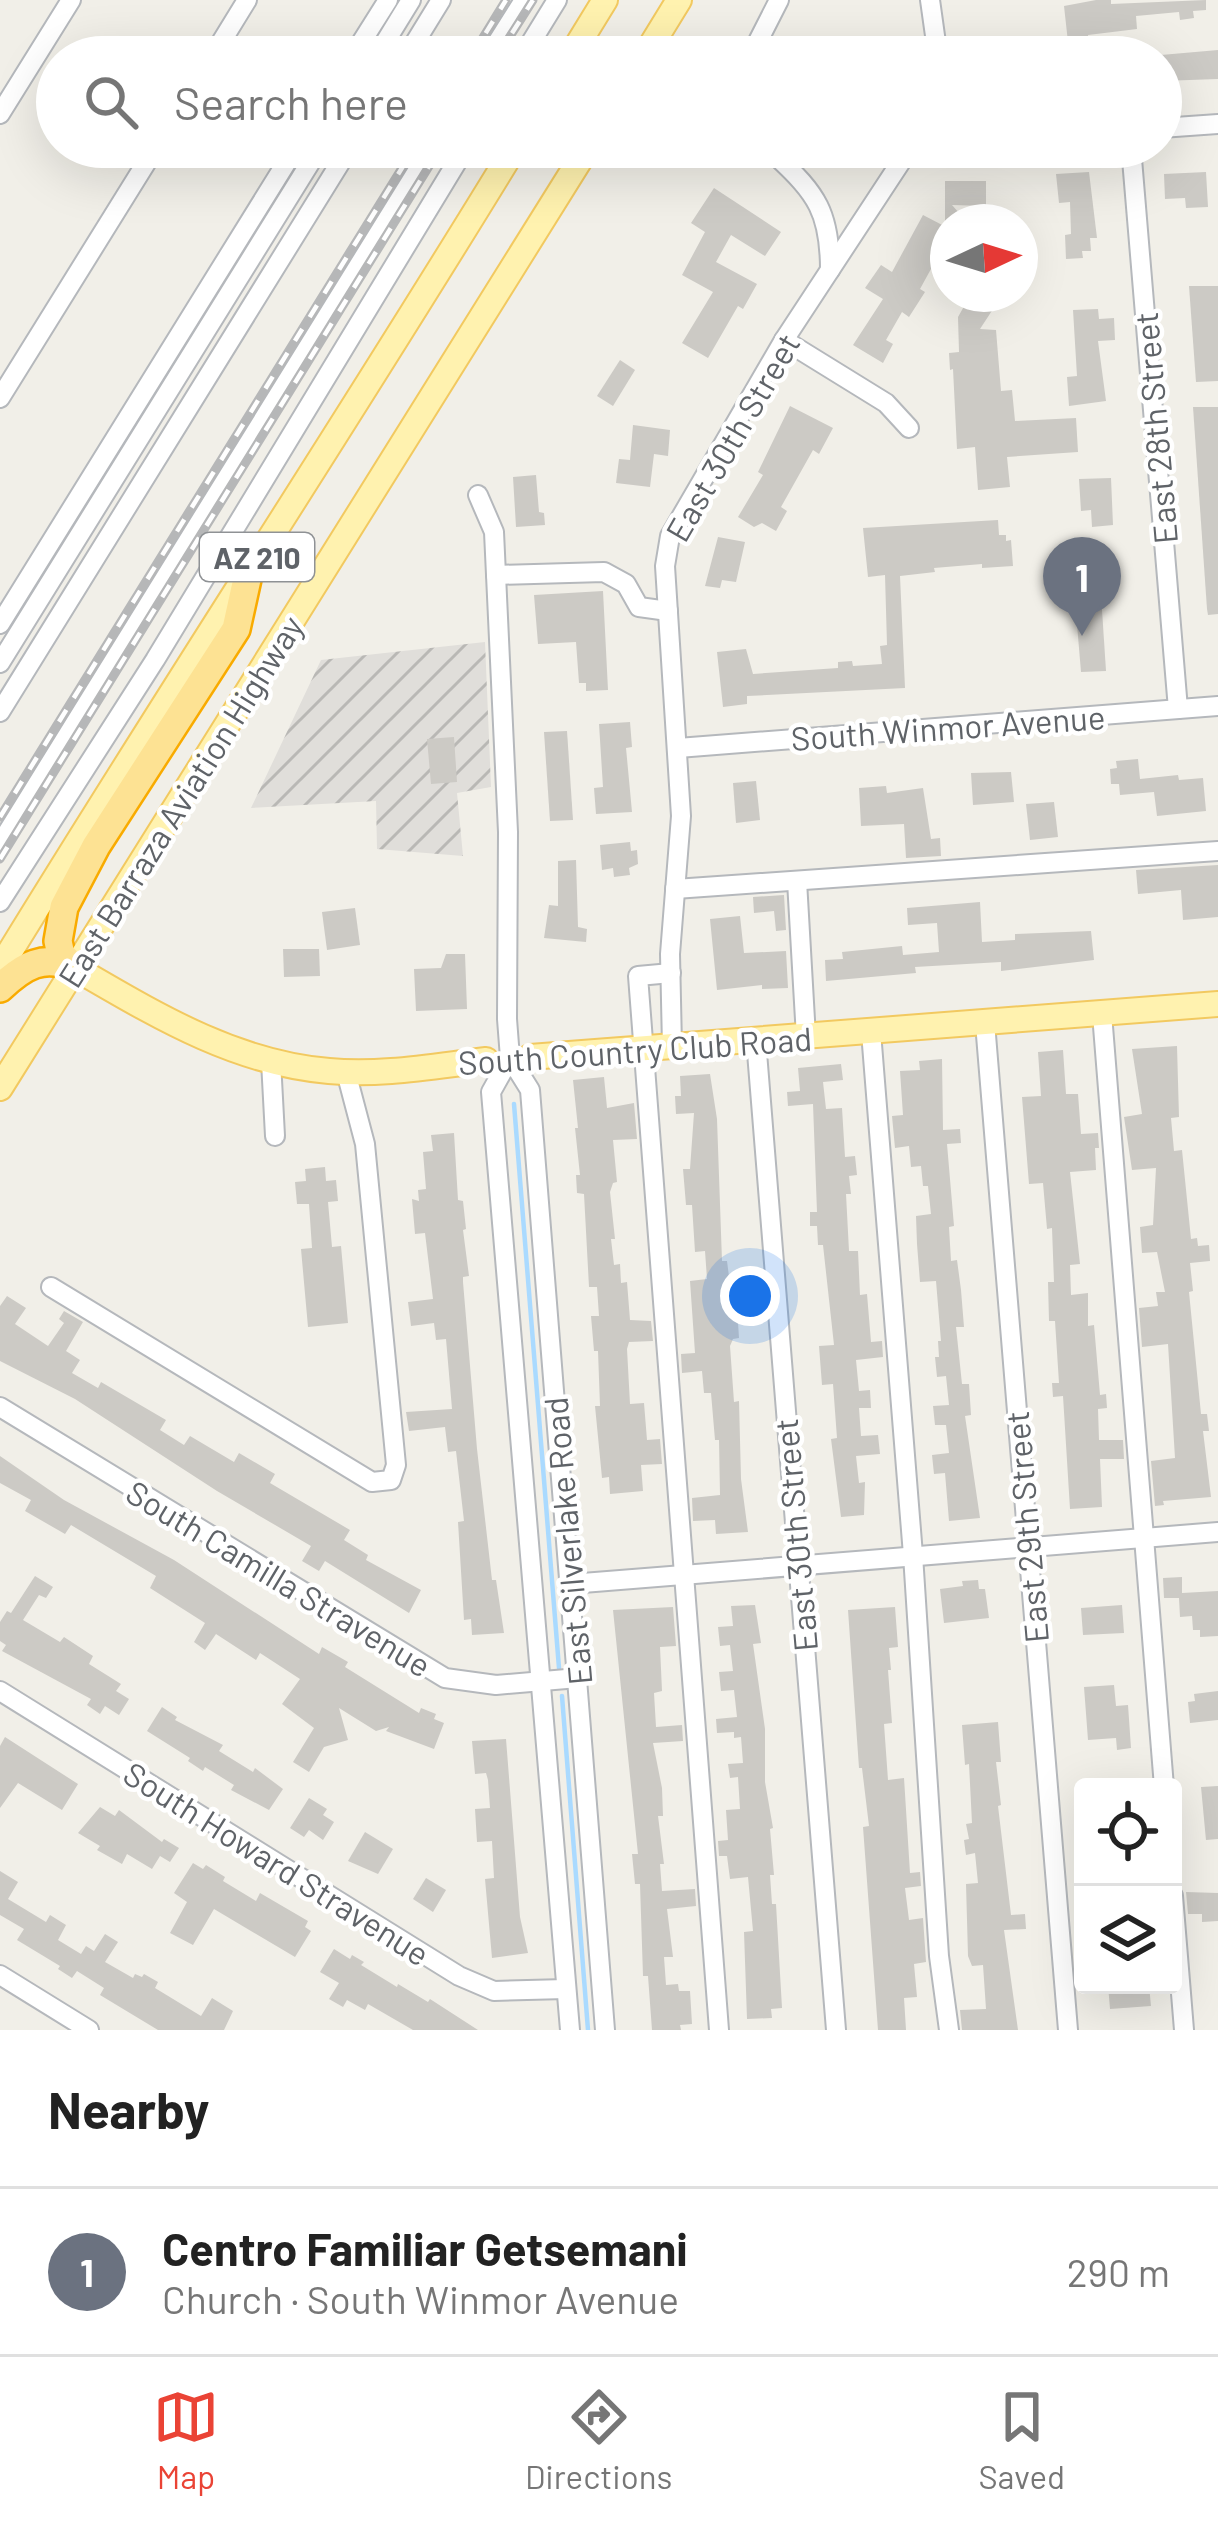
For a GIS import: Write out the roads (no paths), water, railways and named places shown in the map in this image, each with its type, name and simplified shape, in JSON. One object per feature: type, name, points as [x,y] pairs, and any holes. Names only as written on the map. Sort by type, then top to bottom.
[{"type":"highway","points":[[75,968],[61,955],[58,941],[64,907],[96,846],[236,629],[249,570]]},
{"type":"highway","points":[[0,988],[21,970],[46,959],[75,968]]},
{"type":"main road","points":[[583,36],[605,0]]},
{"type":"main road","points":[[657,36],[680,0]]},
{"type":"main road","name":"East Barraza Aviation Highway","points":[[0,968],[142,735],[408,324],[502,168]]},
{"type":"main road","name":"East Barraza Aviation Highway","points":[[0,1088],[575,168]]},
{"type":"main road","name":"South Country Club Road","points":[[75,968],[216,1045],[271,1061],[346,1072],[1218,1004]]},
{"type":"street","points":[[48,36],[70,0]]},
{"type":"street","points":[[225,36],[248,0]]},
{"type":"street","points":[[365,36],[388,0]]},
{"type":"street","points":[[389,36],[411,0]]},
{"type":"street","points":[[419,36],[441,0]]},
{"type":"street","points":[[501,36],[524,0]]},
{"type":"street","points":[[535,36],[557,0]]},
{"type":"street","points":[[761,36],[779,0]]},
{"type":"street","points":[[930,0],[935,36]]},
{"type":"street","points":[[0,114],[36,55]]},
{"type":"street","points":[[1182,127],[1218,124]]},
{"type":"street","points":[[0,398],[143,168]]},
{"type":"street","points":[[0,624],[283,168]]},
{"type":"street","points":[[0,663],[307,168]]},
{"type":"street","points":[[0,712],[337,168]]},
{"type":"street","points":[[0,844],[420,168]]},
{"type":"street","points":[[0,902],[155,660],[453,168]]},
{"type":"street","points":[[786,168],[808,186],[824,212],[830,274]]},
{"type":"street","name":"East 30th Street","points":[[672,1046],[671,973],[681,816],[665,566],[670,536],[784,340],[900,168]]},
{"type":"street","name":"East 28th Street","points":[[1133,168],[1178,709]]},
{"type":"street","points":[[784,340],[886,403],[909,428]]},
{"type":"street","name":"East Silverlake Road","points":[[478,495],[494,532],[508,832],[508,1058],[491,1092],[569,2030]]},
{"type":"street","points":[[496,575],[604,572],[626,584],[639,607],[668,611]]},
{"type":"street","name":"South Winmor Avenue","points":[[678,748],[1218,706]]},
{"type":"street","points":[[675,889],[1218,851]]},
{"type":"street","points":[[797,881],[806,1037]]},
{"type":"street","points":[[671,973],[638,976],[719,2030]]},
{"type":"street","points":[[1218,1004],[1218,1016]]},
{"type":"street","points":[[1102,1014],[1163,1778]]},
{"type":"street","name":"East 29th Street","points":[[985,1023],[1068,2030]]},
{"type":"street","points":[[872,1032],[914,1555],[939,1956],[949,2030]]},
{"type":"street","name":"East 30th Street","points":[[756,1040],[836,2030]]},
{"type":"street","name":"East Silverlake Road","points":[[508,1058],[530,1090],[605,2030]]},
{"type":"street","points":[[271,1061],[275,1136]]},
{"type":"street","points":[[51,1287],[372,1482],[391,1480],[396,1465],[364,1144],[346,1072]]},
{"type":"street","name":"South Camilla Stravenue","points":[[0,1407],[446,1678],[470,1684],[578,1678]]},
{"type":"street","points":[[570,1584],[1218,1532]]},
{"type":"street","name":"South Howard Stravenue","points":[[0,1691],[459,1976],[494,1991],[566,1989]]},
{"type":"street","points":[[0,1975],[89,2030]]},
{"type":"street","points":[[1181,1994],[1184,2030]]},
{"type":"waterway","points":[[514,1104],[559,1668]]},
{"type":"waterway","points":[[562,1696],[588,2030]]},
{"type":"railway","points":[[484,36],[506,0]]},
{"type":"railway","points":[[510,36],[533,0]]},
{"type":"railway","points":[[0,817],[402,168]]},
{"type":"railway","points":[[0,859],[428,168]]},
{"type":"place","name":"Centro Familiar Getsemani","points":[[1082,636]]}]
